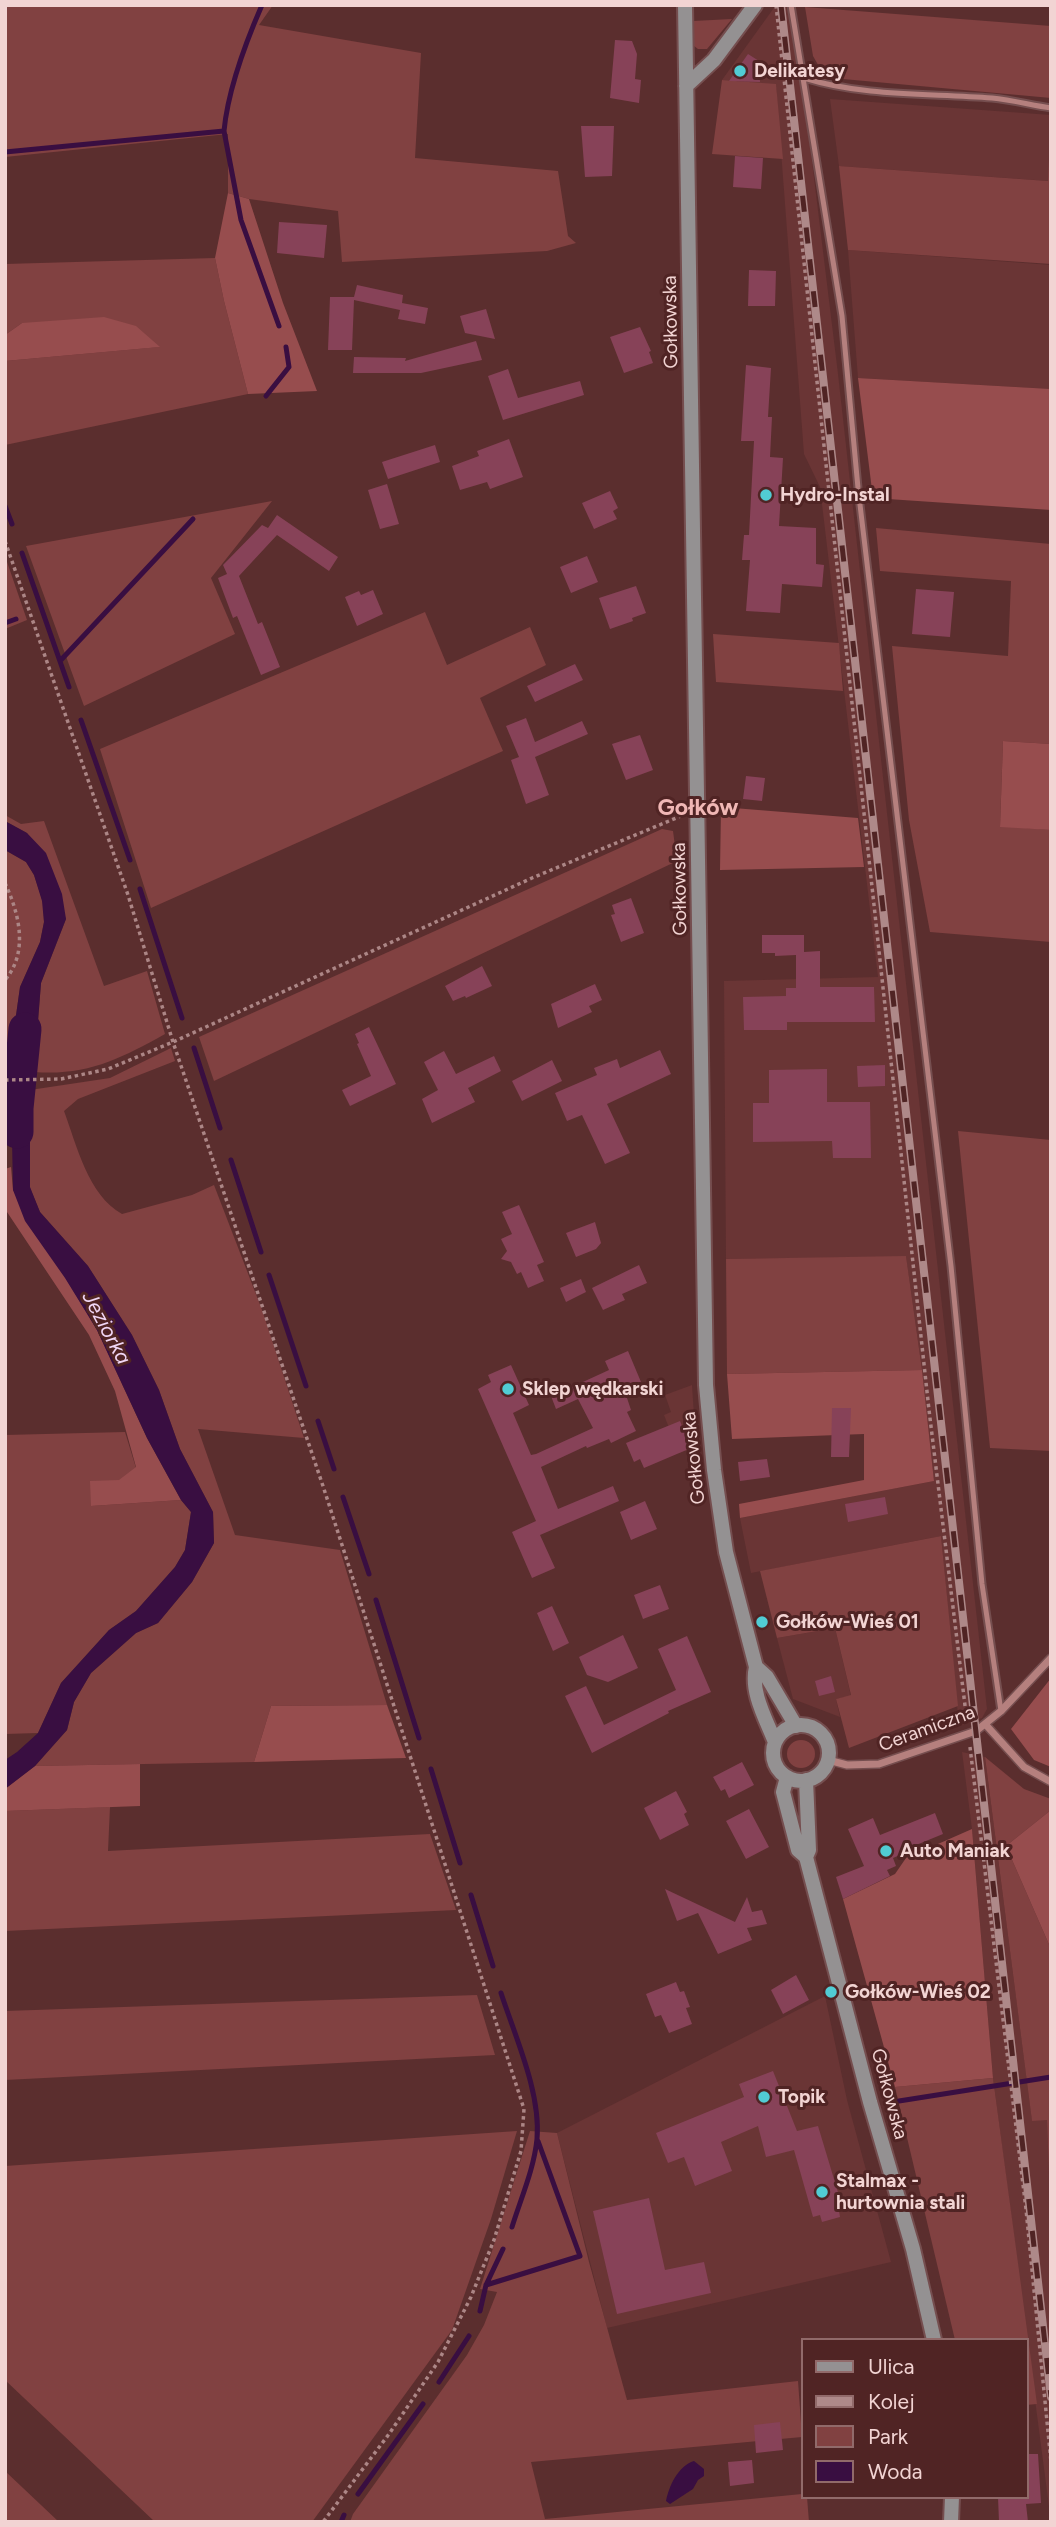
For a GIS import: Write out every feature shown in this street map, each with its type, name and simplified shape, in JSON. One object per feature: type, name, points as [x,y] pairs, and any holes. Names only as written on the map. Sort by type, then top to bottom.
[{"type":"street","name":"Gołkowska","points":[[685,5],[706,1385],[714,1470],[726,1552],[757,1667],[754,1682],[757,1695],[775,1742]]},
{"type":"street","points":[[686,86],[713,60],[755,5]]},
{"type":"street","name":"Ceramiczna","points":[[828,1760],[847,1765],[879,1764],[969,1734],[986,1725],[1051,1658]]},
{"type":"street","name":"Gołkowska","points":[[757,1667],[767,1677],[796,1726]]},
{"type":"street","points":[[986,1725],[1024,1767],[1051,1782]]},
{"type":"street","points":[[796,1726],[814,1728],[827,1742],[828,1760],[818,1776],[800,1781],[787,1777],[778,1769],[773,1752],[775,1742],[787,1729],[796,1726]]},
{"type":"street","name":"Gołkowska","points":[[787,1777],[783,1792],[798,1850],[806,1857]]},
{"type":"street","name":"Gołkowska","points":[[806,1780],[806,1857],[870,2102],[913,2249],[934,2338]]},
{"type":"street","points":[[951,2522],[952,2499]]},
{"type":"lane","points":[[791,5],[842,316],[858,488],[951,1266],[982,1584],[1001,1711]]},
{"type":"lane","points":[[804,78],[829,86],[885,93],[994,99],[1051,108]]},
{"type":"path","points":[[776,5],[928,1397],[1026,2209],[1051,2462]]},
{"type":"path","points":[[5,541],[128,895],[173,1042],[327,1499],[524,2109],[521,2151],[494,2241],[471,2297],[439,2362],[323,2522]]},
{"type":"path","points":[[5,1080],[61,1079],[108,1069],[532,878],[698,807]]},
{"type":"path","points":[[5,883],[14,902],[21,941],[5,979]]},
{"type":"shaded area","points":[[776,5],[788,5],[810,145],[987,1709],[982,1718],[959,1726],[941,1536],[751,1573],[740,1518],[934,1481],[906,1257],[726,1259],[724,981],[878,977],[820,487],[804,454],[776,85],[722,80]]},
{"type":"shaded area","points":[[830,99],[1051,115],[1049,181],[839,166]]},
{"type":"shaded area","points":[[228,193],[249,199],[283,303],[317,391],[248,394],[215,258]]},
{"type":"shaded area","points":[[848,250],[1051,265],[1051,389],[858,378]]},
{"type":"shaded area","points":[[104,317],[136,326],[160,347],[5,361],[5,335],[22,323]]},
{"type":"shaded area","points":[[858,378],[1051,389],[1051,510],[873,498]]},
{"type":"shaded area","points":[[1003,741],[1051,744],[1051,830],[1000,827]]},
{"type":"shaded area","points":[[721,807],[858,818],[864,867],[720,870]]},
{"type":"shaded area","points":[[11,1167],[13,1190],[97,1330],[147,1438],[181,1500],[91,1506],[90,1481],[119,1480],[136,1467],[115,1391],[89,1335],[5,1209],[5,1169]]},
{"type":"shaded area","points":[[922,1370],[934,1481],[740,1518],[739,1504],[864,1480],[864,1434],[732,1439],[727,1374]]},
{"type":"shaded area","points":[[692,1385],[696,1447],[679,1453],[664,1415],[671,1412],[665,1395]]},
{"type":"shaded area","points":[[835,1628],[851,1696],[836,1699],[840,1717],[793,1699],[777,1638]]},
{"type":"shaded area","points":[[1051,1678],[1051,1767],[1034,1760],[1011,1729]]},
{"type":"shaded area","points":[[387,1705],[406,1758],[254,1762],[271,1706]]},
{"type":"shaded area","points":[[962,1752],[985,1757],[1032,2120],[1047,2120],[1051,2228],[1051,2522],[993,2078],[972,1829]]},
{"type":"shaded area","points":[[140,1764],[140,1806],[5,1811],[5,1789],[35,1766]]},
{"type":"shaded area","points":[[1051,1810],[1051,1949],[1006,1846]]},
{"type":"shaded area","points":[[972,1829],[993,2078],[895,2087],[843,1899],[895,1874],[906,1858]]},
{"type":"shaded area","points":[[825,1996],[847,2100],[891,2262],[607,2328],[557,2133]]},
{"type":"green space","points":[[5,5],[273,5],[259,25],[421,53],[415,158],[558,171],[568,236],[576,243],[547,251],[342,262],[338,211],[249,199],[228,193],[228,134],[5,157]]},
{"type":"green space","points":[[805,7],[1051,26],[1051,98],[843,79],[821,70],[813,56]]},
{"type":"green space","points":[[732,19],[707,49],[694,46],[693,21]]},
{"type":"green space","points":[[722,80],[776,84],[783,159],[712,154]]},
{"type":"green space","points":[[1051,115],[1051,264],[848,250],[839,166],[1048,181]]},
{"type":"green space","points":[[215,258],[248,394],[5,445],[5,361],[159,347],[22,323],[5,335],[5,264]]},
{"type":"green space","points":[[272,501],[211,578],[235,634],[84,706],[26,546]]},
{"type":"green space","points":[[876,528],[1051,544],[1051,744],[1003,741],[1000,826],[1051,830],[1051,942],[930,932],[909,820],[892,646],[1008,656],[1011,581],[880,571]]},
{"type":"green space","points":[[5,556],[27,620],[5,629]]},
{"type":"green space","points":[[425,612],[447,665],[530,627],[546,665],[480,698],[503,751],[151,908],[100,749]]},
{"type":"green space","points":[[713,634],[839,643],[843,691],[716,682]]},
{"type":"green space","points":[[5,815],[21,824],[44,821],[104,986],[147,971],[165,1034],[102,1064],[53,1073],[34,1072],[41,983],[66,919],[27,833],[5,821]]},
{"type":"green space","points":[[662,829],[673,831],[677,861],[214,1081],[199,1037]]},
{"type":"green space","points":[[5,850],[26,862],[34,875],[43,902],[44,922],[40,942],[20,987],[8,1072],[5,1073]]},
{"type":"green space","points":[[171,1048],[175,1061],[78,1099],[64,1111],[92,1182],[110,1206],[122,1214],[192,1195],[214,1185],[262,1310],[304,1438],[198,1429],[235,1535],[340,1550],[387,1705],[271,1706],[254,1762],[35,1766],[67,1730],[74,1702],[91,1673],[136,1633],[158,1623],[192,1582],[214,1543],[213,1512],[180,1449],[159,1390],[132,1335],[88,1266],[40,1212],[30,1188],[30,1090],[110,1078]]},
{"type":"green space","points":[[958,1131],[1051,1140],[1051,1451],[990,1448]]},
{"type":"green space","points":[[906,1256],[922,1370],[727,1374],[726,1259]]},
{"type":"green space","points":[[125,1432],[136,1468],[91,1506],[181,1500],[191,1512],[185,1550],[175,1567],[136,1611],[109,1630],[61,1683],[38,1733],[5,1734],[5,1435]]},
{"type":"green space","points":[[941,1536],[958,1706],[849,1748],[836,1699],[851,1695],[835,1628],[777,1638],[760,1571]]},
{"type":"green space","points":[[801,1740],[811,1744],[815,1754],[811,1764],[801,1768],[791,1764],[787,1754],[791,1744]]},
{"type":"green space","points":[[985,1757],[1024,1789],[1051,1799],[1051,1810],[1006,1846],[1051,1949],[1051,2228],[1047,2120],[1032,2121]]},
{"type":"green space","points":[[110,1807],[108,1851],[430,1834],[456,1910],[5,1931],[5,1811]]},
{"type":"green space","points":[[477,1995],[495,2055],[5,2080],[5,2011]]},
{"type":"green space","points":[[993,2078],[1037,2404],[1028,2405],[1028,2338],[955,2338],[895,2087]]},
{"type":"green space","points":[[517,2131],[491,2219],[452,2330],[312,2522],[155,2522],[5,2380],[5,2166]]},
{"type":"green space","points":[[530,2131],[557,2133],[627,2400],[798,2381],[800,2437],[531,2462],[545,2519],[800,2494],[800,2499],[807,2499],[809,2522],[350,2522],[353,2514],[467,2355],[484,2325],[497,2292],[480,2289]]},
{"type":"green space","points":[[5,2471],[59,2522],[5,2522]]},
{"type":"water","points":[[5,821],[27,833],[46,853],[62,894],[66,919],[41,983],[34,1072],[8,1072],[20,987],[40,942],[44,922],[42,901],[34,875],[26,862],[5,850]]},
{"type":"water","points":[[11,1088],[30,1090],[30,1187],[40,1212],[88,1266],[132,1335],[159,1390],[180,1449],[213,1512],[214,1543],[192,1582],[158,1623],[136,1633],[91,1673],[74,1702],[67,1730],[35,1766],[5,1789],[5,1760],[38,1733],[61,1683],[109,1630],[136,1611],[175,1567],[185,1550],[191,1512],[181,1500],[147,1438],[97,1330],[25,1221],[13,1190]]},
{"type":"water","points":[[694,2461],[704,2469],[704,2476],[693,2489],[670,2504],[666,2501],[675,2477],[683,2467]]},
{"type":"building","points":[[615,40],[632,41],[637,54],[635,79],[641,80],[639,103],[610,98]]},
{"type":"building","points":[[748,54],[759,61],[760,82],[729,81]]},
{"type":"building","points":[[581,126],[614,126],[612,176],[585,177]]},
{"type":"building","points":[[735,156],[763,158],[761,189],[733,187]]},
{"type":"building","points":[[279,222],[327,225],[324,258],[277,253]]},
{"type":"building","points":[[749,270],[776,271],[775,306],[748,306]]},
{"type":"building","points":[[357,285],[403,295],[402,303],[428,308],[425,324],[398,319],[400,310],[354,300],[352,350],[328,350],[330,297],[354,297]]},
{"type":"building","points":[[486,309],[495,339],[465,333],[460,316]]},
{"type":"building","points":[[640,327],[651,351],[649,352],[653,363],[624,373],[610,337]]},
{"type":"building","points":[[476,341],[482,360],[421,373],[353,373],[354,357],[406,358],[405,361]]},
{"type":"building","points":[[746,365],[771,368],[768,417],[772,417],[770,457],[783,458],[779,526],[816,528],[816,564],[824,565],[822,587],[782,584],[780,613],[746,611],[750,560],[742,560],[744,535],[749,535],[754,441],[741,441]]},
{"type":"building","points":[[508,369],[518,398],[580,381],[584,395],[503,420],[488,376]]},
{"type":"building","points":[[509,439],[523,477],[490,489],[487,482],[460,490],[452,466],[479,456],[477,451]]},
{"type":"building","points":[[435,445],[440,462],[388,479],[382,462]]},
{"type":"building","points":[[387,484],[399,524],[380,529],[368,490]]},
{"type":"building","points":[[610,491],[618,508],[613,511],[617,519],[594,529],[582,503]]},
{"type":"building","points":[[277,515],[338,557],[329,571],[277,535],[239,576],[258,624],[262,622],[280,667],[261,675],[237,616],[233,618],[218,578],[227,574],[223,565],[262,525],[268,528]]},
{"type":"building","points":[[587,556],[598,582],[571,593],[560,567]]},
{"type":"building","points":[[636,586],[646,613],[610,629],[599,598]]},
{"type":"building","points":[[916,589],[954,592],[950,637],[912,634]]},
{"type":"building","points":[[373,590],[383,614],[357,626],[345,597],[359,591],[361,595]]},
{"type":"building","points":[[575,664],[583,680],[535,702],[527,686]]},
{"type":"building","points":[[526,718],[535,742],[582,721],[588,734],[535,757],[549,795],[526,804],[511,760],[519,757],[506,726]]},
{"type":"building","points":[[640,735],[653,770],[626,780],[612,744]]},
{"type":"building","points":[[746,776],[765,778],[762,801],[743,799]]},
{"type":"building","points":[[631,898],[644,933],[621,942],[611,915],[615,914],[612,905]]},
{"type":"building","points":[[762,935],[804,935],[804,952],[820,951],[820,987],[874,987],[875,1022],[787,1022],[787,1030],[744,1030],[743,997],[786,996],[786,988],[796,988],[796,955],[775,956],[775,953],[762,953]]},
{"type":"building","points":[[482,966],[492,986],[453,1001],[445,986]]},
{"type":"building","points":[[595,984],[602,1000],[589,1006],[592,1012],[558,1028],[551,1004]]},
{"type":"building","points":[[369,1027],[396,1084],[350,1106],[342,1090],[371,1076],[355,1034]]},
{"type":"building","points":[[660,1050],[671,1074],[607,1104],[630,1153],[605,1164],[582,1115],[567,1121],[555,1093],[597,1075],[594,1068],[617,1059],[620,1068]]},
{"type":"building","points":[[444,1051],[456,1074],[494,1056],[501,1071],[468,1088],[475,1102],[432,1123],[422,1099],[438,1090],[424,1062]]},
{"type":"building","points":[[552,1060],[562,1081],[522,1101],[512,1081]]},
{"type":"building","points":[[885,1065],[885,1086],[858,1087],[857,1066]]},
{"type":"building","points":[[827,1069],[827,1102],[870,1102],[871,1158],[833,1158],[832,1141],[753,1142],[753,1103],[769,1103],[769,1070]]},
{"type":"building","points":[[519,1205],[544,1262],[537,1265],[544,1281],[528,1288],[521,1272],[517,1274],[511,1262],[501,1259],[507,1251],[501,1239],[512,1234],[502,1212]]},
{"type":"building","points":[[595,1222],[601,1243],[596,1249],[576,1257],[566,1233]]},
{"type":"building","points":[[639,1265],[647,1283],[622,1294],[625,1300],[603,1310],[592,1288]]},
{"type":"building","points":[[581,1279],[586,1292],[566,1302],[560,1288]]},
{"type":"building","points":[[628,1351],[641,1382],[624,1389],[631,1410],[627,1412],[636,1431],[611,1443],[609,1439],[587,1448],[586,1446],[541,1467],[558,1509],[613,1486],[619,1501],[540,1535],[555,1568],[532,1578],[512,1532],[536,1521],[478,1389],[491,1382],[488,1375],[511,1365],[529,1405],[513,1413],[531,1455],[536,1454],[593,1428],[578,1399],[556,1409],[551,1396],[571,1387],[574,1392],[572,1387],[609,1370],[605,1361]]},
{"type":"building","points":[[832,1408],[851,1408],[849,1457],[831,1457]]},
{"type":"building","points":[[680,1421],[691,1448],[644,1468],[640,1459],[634,1462],[626,1443]]},
{"type":"building","points":[[767,1459],[770,1477],[740,1481],[738,1462]]},
{"type":"building","points":[[885,1497],[888,1514],[848,1522],[845,1504]]},
{"type":"building","points":[[645,1501],[657,1529],[631,1540],[620,1512]]},
{"type":"building","points":[[660,1585],[669,1609],[643,1619],[634,1595]]},
{"type":"building","points":[[552,1606],[569,1643],[553,1651],[537,1613]]},
{"type":"building","points":[[623,1635],[638,1668],[608,1682],[587,1675],[579,1657]]},
{"type":"building","points":[[687,1636],[711,1692],[668,1711],[669,1713],[592,1753],[565,1696],[586,1686],[604,1725],[676,1690],[658,1649]]},
{"type":"building","points":[[831,1676],[835,1692],[819,1696],[815,1681]]},
{"type":"building","points":[[742,1762],[754,1785],[729,1798],[725,1789],[721,1791],[713,1777]]},
{"type":"building","points":[[676,1791],[687,1812],[684,1814],[689,1825],[660,1840],[644,1808]]},
{"type":"building","points":[[749,1809],[769,1847],[746,1859],[726,1821]]},
{"type":"building","points":[[935,1813],[943,1834],[899,1852],[900,1855],[893,1858],[896,1866],[887,1870],[890,1876],[843,1899],[836,1877],[864,1866],[848,1829],[873,1818],[880,1835]]},
{"type":"building","points":[[665,1889],[735,1922],[747,1897],[752,1912],[762,1910],[767,1924],[747,1928],[752,1940],[718,1954],[698,1913],[677,1921]]},
{"type":"building","points":[[796,1975],[809,2000],[783,2014],[771,1990]]},
{"type":"building","points":[[676,1982],[680,1992],[684,1991],[692,2024],[669,2033],[661,2015],[655,2017],[646,1994]]},
{"type":"building","points":[[773,2071],[797,2131],[818,2126],[843,2209],[839,2211],[840,2217],[822,2222],[820,2215],[813,2217],[794,2150],[766,2157],[758,2126],[721,2142],[732,2171],[695,2186],[684,2157],[668,2163],[656,2133],[744,2097],[739,2084]]},
{"type":"building","points":[[649,2198],[665,2270],[704,2262],[711,2293],[617,2314],[593,2211]]},
{"type":"building","points":[[780,2422],[783,2450],[756,2453],[754,2425]]},
{"type":"building","points":[[1028,2454],[1038,2454],[1041,2503],[1026,2504],[1028,2522],[999,2522],[998,2499],[1028,2499]]},
{"type":"building","points":[[752,2460],[754,2483],[730,2486],[728,2462]]},
{"type":"waterway","points":[[5,152],[224,131],[238,67],[262,5]]},
{"type":"waterway","points":[[224,131],[241,220],[279,326]]},
{"type":"waterway","points":[[266,396],[289,367],[286,347]]},
{"type":"waterway","points":[[5,506],[12,524]]},
{"type":"waterway","points":[[60,661],[193,519]]},
{"type":"waterway","points":[[22,553],[69,687]]},
{"type":"waterway","points":[[5,623],[16,619]]},
{"type":"waterway","points":[[81,720],[130,860]]},
{"type":"waterway","points":[[140,889],[182,1018]]},
{"type":"waterway","name":"Jeziorka","points":[[17,1132],[25,1029]]},
{"type":"waterway","points":[[194,1048],[220,1128]]},
{"type":"waterway","points":[[231,1160],[261,1252]]},
{"type":"waterway","points":[[269,1275],[306,1386]]},
{"type":"waterway","points":[[318,1421],[334,1469]]},
{"type":"waterway","points":[[343,1497],[369,1574]]},
{"type":"waterway","points":[[376,1600],[419,1738]]},
{"type":"waterway","points":[[431,1769],[460,1863]]},
{"type":"waterway","points":[[471,1895],[493,1966]]},
{"type":"waterway","points":[[501,1993],[526,2065],[537,2121],[533,2161],[512,2227]]},
{"type":"waterway","points":[[899,2101],[1051,2077]]},
{"type":"waterway","points":[[486,2285],[580,2256],[538,2141]]},
{"type":"waterway","points":[[480,2311],[486,2285],[503,2249]]},
{"type":"waterway","points":[[439,2382],[469,2336]]},
{"type":"waterway","points":[[358,2494],[423,2404]]},
{"type":"waterway","points":[[341,2522],[344,2515]]},
{"type":"railway","points":[[781,5],[1051,2397]]},
{"type":"place","name":"Delikatesy","points":[[740,71]]},
{"type":"place","name":"Hydro-Instal","points":[[766,495]]},
{"type":"place","name":"Sklep wędkarski","points":[[508,1389]]},
{"type":"place","name":"Gołków-Wieś 01","points":[[762,1622]]},
{"type":"place","name":"Auto Maniak","points":[[886,1851]]},
{"type":"place","name":"Gołków-Wieś 02","points":[[831,1992]]},
{"type":"place","name":"Topik","points":[[764,2097]]},
{"type":"place","name":"Stalmax - hurtownia stali","points":[[822,2192]]},
{"type":"district","name":"Gołków","points":[[698,808]]}]
